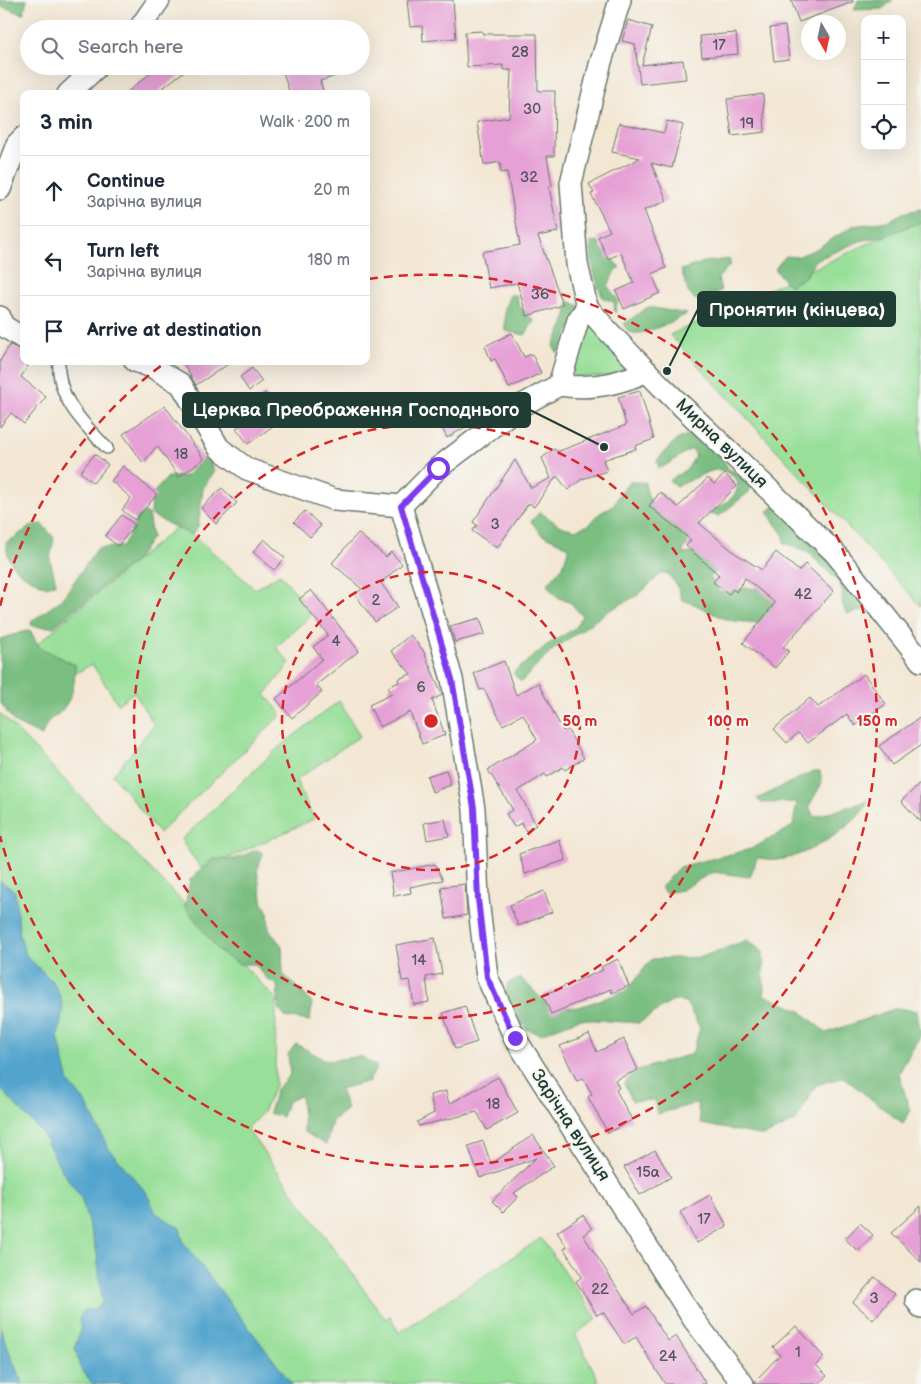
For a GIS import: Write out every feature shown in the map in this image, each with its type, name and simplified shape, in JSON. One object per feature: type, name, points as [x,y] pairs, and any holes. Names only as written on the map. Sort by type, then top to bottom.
[{"type":"street","points":[[145,20],[159,0]]},
{"type":"street","name":"Мирна вулиця","points":[[620,0],[600,65],[572,183],[577,264],[587,307],[647,372],[835,553],[921,661]]},
{"type":"street","points":[[72,90],[88,75]]},
{"type":"street","points":[[0,189],[17,144],[20,141]]},
{"type":"street","points":[[559,385],[578,320],[587,307]]},
{"type":"street","points":[[1,323],[20,336]]},
{"type":"street","points":[[146,365],[181,384],[219,448],[247,469],[335,500],[401,506],[438,468],[517,408],[559,385],[577,388],[625,382],[647,372]]},
{"type":"street","name":"Зарічна вулиця","points":[[401,506],[452,679],[474,808],[478,899],[487,977],[515,1038],[694,1320],[743,1384]]},
{"type":"lane","points":[[59,365],[58,372],[68,403],[81,421],[108,448]]},
{"type":"green space","points":[[0,0],[27,0],[23,14],[0,6]]},
{"type":"green space","points":[[858,0],[893,0],[882,9],[854,10]]},
{"type":"green space","points":[[921,209],[921,222],[884,236],[860,241],[816,260],[805,277],[789,286],[776,271],[776,267],[786,256],[797,257],[816,249],[853,226],[888,221],[903,213]]},
{"type":"green space","points":[[921,219],[921,606],[670,335]]},
{"type":"green space","points":[[598,241],[602,250],[620,267],[613,274],[608,287],[618,300],[615,313],[614,302],[603,298],[597,284],[591,242]]},
{"type":"green space","points":[[730,259],[730,265],[718,278],[721,291],[696,300],[689,294],[681,270],[705,262]]},
{"type":"green space","points":[[510,295],[516,295],[519,306],[534,321],[525,335],[505,331],[505,307]]},
{"type":"green space","points":[[569,301],[581,307],[558,353],[553,347],[564,324]]},
{"type":"green space","points":[[648,307],[687,314],[648,331],[633,333],[628,331],[624,324]]},
{"type":"green space","points":[[587,321],[628,361],[620,372],[614,375],[598,377],[575,377],[571,368]]},
{"type":"green space","points":[[690,434],[701,438],[712,447],[722,458],[728,469],[753,480],[749,492],[719,516],[709,514],[725,504],[733,496],[736,492],[737,480],[725,471],[716,470],[676,486],[669,481],[688,468],[696,455],[692,449],[659,468],[657,461],[668,448],[680,438]]},
{"type":"green space","points":[[207,456],[214,471],[203,489],[198,527],[191,535],[151,515],[152,494],[168,477],[186,476]]},
{"type":"green space","points":[[630,482],[645,482],[650,500],[660,514],[690,536],[682,554],[703,552],[721,568],[710,577],[719,592],[747,588],[766,589],[774,605],[763,624],[728,620],[682,600],[677,585],[667,573],[661,574],[638,595],[610,610],[554,649],[521,682],[513,673],[547,645],[574,629],[582,616],[571,603],[557,597],[547,585],[563,566],[569,547],[541,534],[531,521],[540,512],[560,526],[575,530],[589,525],[600,513],[613,506],[620,493]]},
{"type":"green space","points":[[775,506],[871,599],[864,610],[847,614],[842,602],[841,588],[837,580],[808,553],[784,543],[784,536],[767,512]]},
{"type":"green space","points":[[143,513],[148,514],[152,537],[138,558],[54,627],[32,626],[31,622],[61,600],[98,548],[122,547],[135,525],[135,520]]},
{"type":"green space","points":[[42,524],[54,538],[50,560],[56,583],[47,587],[25,576],[14,567],[10,561],[6,543],[33,525]]},
{"type":"green space","points":[[180,524],[255,589],[280,574],[313,613],[276,647],[290,663],[265,695],[282,714],[159,833],[113,775],[154,725],[134,692],[118,704],[92,664],[68,678],[37,644]]},
{"type":"green space","points":[[30,630],[39,647],[75,665],[74,681],[68,701],[61,711],[47,723],[42,736],[15,723],[0,702],[0,639]]},
{"type":"green space","points":[[339,701],[360,736],[296,780],[314,819],[202,870],[181,840],[278,748]]},
{"type":"green space","points":[[0,713],[276,999],[275,1085],[263,1112],[247,1129],[385,1319],[390,1316],[399,1333],[541,1238],[597,1319],[575,1334],[599,1381],[593,1384],[22,1384],[0,1328]]},
{"type":"green space","points":[[813,771],[820,771],[822,783],[809,806],[814,817],[868,801],[864,810],[856,819],[819,845],[794,856],[784,859],[757,858],[750,877],[713,872],[681,890],[665,893],[661,887],[679,867],[751,849],[793,825],[797,802],[762,803],[757,799]]},
{"type":"green space","points":[[257,850],[263,853],[257,871],[263,904],[268,912],[269,930],[282,946],[283,974],[312,1002],[310,1021],[285,1017],[279,1009],[277,984],[268,980],[255,964],[239,964],[220,952],[185,907],[190,880],[211,859],[234,859]]},
{"type":"green space","points":[[747,940],[763,952],[764,995],[801,1011],[826,1033],[897,1008],[917,1011],[921,1034],[899,1073],[910,1112],[903,1124],[843,1077],[816,1085],[796,1121],[764,1136],[701,1124],[697,1103],[657,1114],[654,1100],[632,1101],[624,1083],[638,1070],[692,1054],[700,1028],[686,1002],[674,1000],[639,1023],[580,1019],[540,1034],[526,1029],[505,997],[508,983],[521,978],[552,1009],[579,1007],[626,991],[652,959],[702,957]]},
{"type":"green space","points":[[296,1044],[327,1061],[361,1056],[377,1067],[369,1081],[340,1089],[347,1109],[332,1121],[326,1145],[304,1132],[301,1095],[287,1102],[282,1117],[269,1113],[276,1089],[290,1075],[288,1054]]},
{"type":"water","points":[[0,881],[15,891],[20,937],[26,955],[53,982],[61,998],[63,1008],[58,1037],[69,1083],[86,1103],[108,1148],[146,1192],[156,1213],[180,1228],[183,1242],[292,1384],[93,1384],[80,1368],[75,1347],[81,1328],[79,1319],[84,1310],[95,1309],[102,1304],[97,1253],[81,1197],[62,1171],[42,1133],[0,1088]]},
{"type":"water","points":[[0,1328],[22,1384],[0,1384]]},
{"type":"building","points":[[407,0],[453,0],[456,38],[423,41],[422,26],[410,27]]},
{"type":"building","points":[[791,0],[853,0],[853,2],[818,15],[801,15],[801,21],[799,22]]},
{"type":"building","points":[[628,20],[652,27],[642,65],[683,60],[686,79],[640,84],[635,44],[622,41]]},
{"type":"building","points":[[785,26],[789,59],[774,61],[770,28]]},
{"type":"building","points":[[482,31],[483,34],[537,34],[538,91],[555,91],[554,156],[547,156],[552,186],[549,187],[558,232],[538,236],[563,305],[527,316],[517,283],[489,288],[482,252],[520,245],[507,172],[501,173],[500,162],[484,165],[477,122],[509,117],[511,70],[503,70],[503,65],[467,67],[465,32]]},
{"type":"building","points":[[736,33],[738,54],[702,57],[700,36]]},
{"type":"building","points":[[148,75],[179,75],[160,90],[130,90]]},
{"type":"building","points":[[284,75],[339,75],[320,81],[323,90],[289,90]]},
{"type":"building","points":[[763,94],[765,132],[732,136],[727,99]]},
{"type":"building","points":[[667,121],[683,125],[672,168],[651,163],[667,201],[644,210],[666,268],[652,274],[660,293],[624,309],[616,291],[634,283],[621,253],[608,259],[598,237],[610,231],[591,194],[594,193],[589,184],[640,158],[612,152],[619,123],[664,133]]},
{"type":"building","points":[[512,333],[524,357],[532,354],[541,373],[509,388],[495,359],[491,361],[485,346]]},
{"type":"building","points":[[10,345],[20,349],[20,365],[28,365],[21,377],[46,397],[24,424],[11,413],[0,427],[0,361]]},
{"type":"building","points":[[184,365],[227,365],[196,385]]},
{"type":"building","points":[[252,368],[262,381],[249,391],[240,377]]},
{"type":"building","points":[[640,391],[654,439],[635,446],[636,449],[603,460],[607,471],[582,479],[568,490],[557,476],[534,507],[529,503],[497,548],[472,531],[477,525],[473,522],[515,460],[531,488],[551,478],[542,458],[554,449],[557,452],[626,425],[618,397]]},
{"type":"building","points":[[265,393],[284,418],[248,444],[236,428],[246,421],[240,412]]},
{"type":"building","points":[[480,396],[489,413],[447,438],[434,410],[453,399],[458,408]]},
{"type":"building","points":[[165,406],[204,459],[179,477],[157,446],[143,463],[123,434]]},
{"type":"building","points":[[95,454],[108,465],[93,483],[80,472]]},
{"type":"building","points":[[123,466],[157,495],[135,520],[122,510],[131,498],[111,481]]},
{"type":"building","points":[[725,474],[737,486],[699,523],[735,553],[762,570],[776,552],[799,571],[805,564],[834,591],[783,647],[789,651],[775,668],[743,643],[775,603],[745,578],[736,592],[733,589],[729,594],[713,582],[719,575],[686,546],[691,540],[649,506],[660,492],[678,507],[708,478],[714,484]]},
{"type":"building","points":[[222,488],[237,503],[216,524],[201,508]]},
{"type":"building","points":[[305,511],[321,526],[310,537],[294,522]]},
{"type":"building","points":[[122,515],[135,525],[118,546],[105,536]]},
{"type":"building","points":[[358,533],[386,557],[391,552],[402,564],[381,583],[398,607],[375,622],[355,594],[362,589],[332,563]]},
{"type":"building","points":[[264,539],[285,558],[274,570],[253,552]]},
{"type":"building","points":[[311,590],[359,651],[316,685],[322,692],[292,718],[276,699],[322,659],[313,647],[328,635],[299,599]]},
{"type":"building","points":[[480,618],[485,634],[455,642],[450,626]]},
{"type":"building","points":[[410,635],[423,650],[442,695],[432,700],[445,735],[422,744],[410,712],[380,727],[369,705],[392,694],[388,687],[399,682],[398,679],[411,674],[391,651]]},
{"type":"building","points":[[504,661],[516,695],[538,683],[563,731],[567,729],[584,758],[565,770],[563,767],[547,777],[545,774],[518,791],[536,825],[526,831],[521,823],[514,827],[506,814],[513,810],[488,770],[537,740],[523,714],[503,725],[484,689],[480,690],[474,673]]},
{"type":"building","points":[[864,674],[886,704],[855,726],[847,714],[808,743],[798,733],[787,743],[774,729],[810,698],[818,707]]},
{"type":"building","points":[[921,717],[921,745],[892,765],[879,746]]},
{"type":"building","points":[[446,770],[451,785],[432,792],[427,776]]},
{"type":"building","points":[[921,783],[921,822],[901,801]]},
{"type":"building","points":[[445,819],[449,836],[427,840],[424,823]]},
{"type":"building","points":[[559,840],[566,860],[525,874],[519,854]]},
{"type":"building","points":[[435,864],[443,880],[410,887],[411,893],[394,896],[390,873]]},
{"type":"building","points":[[465,884],[467,915],[446,919],[441,887]]},
{"type":"building","points":[[544,891],[552,912],[518,926],[510,905]]},
{"type":"building","points":[[435,938],[442,974],[426,977],[429,1002],[414,1005],[410,980],[402,981],[396,945]]},
{"type":"building","points":[[618,959],[629,986],[612,993],[611,989],[551,1014],[543,995],[603,970],[601,967]]},
{"type":"building","points":[[465,1006],[477,1042],[455,1049],[443,1013]]},
{"type":"building","points":[[589,1034],[597,1052],[624,1039],[638,1070],[615,1080],[619,1088],[616,1090],[632,1120],[608,1133],[588,1097],[592,1094],[583,1078],[577,1081],[560,1046]]},
{"type":"building","points":[[498,1077],[518,1113],[487,1130],[477,1112],[419,1126],[417,1122],[434,1113],[430,1095],[446,1091],[449,1104]]},
{"type":"building","points":[[533,1135],[554,1166],[514,1193],[518,1197],[503,1212],[492,1201],[536,1158],[480,1178],[468,1146],[483,1141],[491,1164]]},
{"type":"building","points":[[655,1150],[671,1177],[640,1195],[624,1167]]},
{"type":"building","points":[[710,1195],[727,1226],[697,1243],[680,1212]]},
{"type":"building","points":[[921,1206],[921,1262],[891,1233]]},
{"type":"building","points":[[583,1215],[592,1229],[583,1235],[634,1314],[646,1306],[668,1341],[676,1336],[706,1384],[665,1384],[636,1337],[624,1344],[603,1312],[597,1315],[576,1281],[582,1277],[564,1249],[567,1247],[557,1232]]},
{"type":"building","points":[[860,1223],[873,1235],[858,1251],[845,1239]]},
{"type":"building","points":[[875,1277],[895,1294],[873,1320],[853,1302]]},
{"type":"building","points":[[796,1326],[824,1357],[816,1365],[827,1376],[818,1384],[755,1384],[755,1381],[780,1355],[773,1347]]},
{"type":"place","name":"Пронятин (кінцева)","points":[[667,371]]},
{"type":"place","name":"Церква Преображення Господнього","points":[[604,447]]},
{"type":"route","points":[[438,468],[401,506],[452,679],[474,808],[478,899],[487,977],[515,1038]]}]
